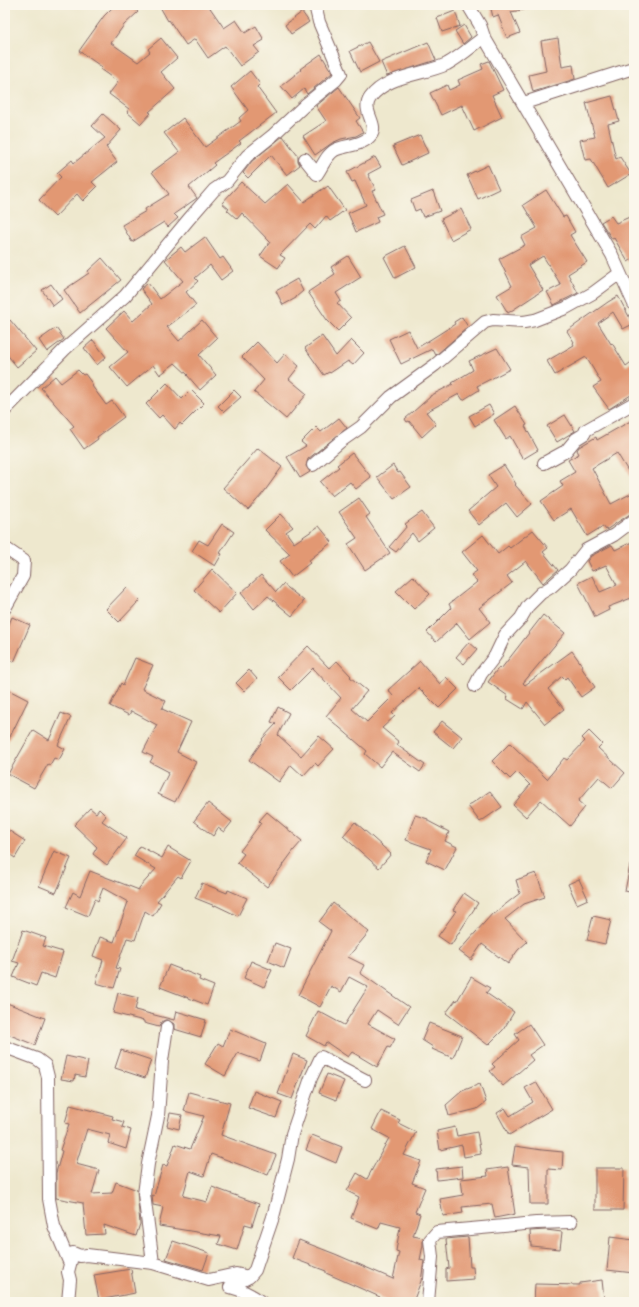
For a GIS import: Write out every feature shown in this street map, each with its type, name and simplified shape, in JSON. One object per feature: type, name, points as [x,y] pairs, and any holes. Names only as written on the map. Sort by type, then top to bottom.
[{"type":"street","points":[[5,410],[65,349],[125,296],[214,190],[227,181],[248,156],[341,74],[319,22],[315,5]]},
{"type":"street","points":[[468,5],[480,25],[484,37],[612,255],[634,304]]},
{"type":"street","points":[[305,159],[317,174],[326,159],[335,150],[352,146],[367,139],[372,134],[372,120],[367,110],[367,103],[381,88],[395,80],[434,69],[448,63],[484,37]]},
{"type":"street","points":[[524,103],[630,69],[634,70]]},
{"type":"street","points":[[313,465],[360,427],[391,397],[435,365],[485,322],[493,320],[524,322],[535,320],[566,308],[593,294],[620,273]]},
{"type":"street","points":[[544,463],[566,451],[576,439],[584,434],[586,430],[634,403]]},
{"type":"street","points":[[475,686],[480,674],[495,656],[505,635],[528,606],[541,593],[570,570],[586,550],[614,535],[634,520]]},
{"type":"street","points":[[5,548],[24,561],[23,576],[5,608]]},
{"type":"street","points":[[153,1263],[144,1194],[148,1164],[158,1116],[162,1061],[168,1027]]},
{"type":"street","points":[[5,1047],[45,1064],[48,1077],[49,1199],[54,1226],[70,1264]]},
{"type":"street","points":[[261,1302],[241,1290],[230,1287],[249,1278],[255,1270],[273,1217],[288,1159],[292,1134],[311,1078],[321,1057],[365,1080]]},
{"type":"street","points":[[428,1302],[432,1257],[430,1240],[437,1232],[536,1223],[571,1222]]},
{"type":"street","points":[[68,1302],[70,1280],[68,1272],[73,1253],[80,1256],[87,1255],[153,1263],[209,1280],[236,1274],[249,1278]]},
{"type":"building","points":[[115,5],[131,5],[138,12],[124,25],[111,43],[138,62],[150,52],[148,49],[161,38],[177,58],[161,72],[175,89],[149,112],[151,113],[141,124],[127,112],[129,109],[109,94],[118,82],[100,69],[102,67],[79,51],[104,16]]},
{"type":"building","points":[[159,5],[208,5],[224,28],[236,20],[245,33],[256,26],[264,40],[254,46],[259,52],[240,66],[225,46],[208,58],[195,39],[186,45],[169,20],[168,21]]},
{"type":"building","points":[[490,5],[528,5],[528,9],[511,12],[520,33],[507,38],[498,15],[493,17]]},
{"type":"building","points":[[455,11],[460,26],[442,32],[437,18]]},
{"type":"building","points":[[302,12],[309,22],[291,34],[285,25]]},
{"type":"building","points":[[464,25],[471,37],[463,44],[455,31]]},
{"type":"building","points":[[558,38],[562,67],[573,65],[575,79],[533,92],[529,75],[546,71],[541,41]]},
{"type":"building","points":[[368,42],[379,62],[360,72],[350,51]]},
{"type":"building","points":[[428,42],[436,60],[387,76],[381,62]]},
{"type":"building","points":[[321,54],[332,73],[307,94],[304,89],[292,99],[281,86],[301,70],[300,69]]},
{"type":"building","points":[[489,61],[503,90],[492,95],[502,117],[474,131],[462,105],[441,115],[430,93],[447,85],[449,90],[460,85],[458,80],[483,69],[481,64]]},
{"type":"building","points":[[250,71],[260,84],[257,87],[276,113],[239,141],[241,143],[213,163],[215,165],[189,187],[197,198],[174,214],[178,218],[168,227],[164,222],[132,242],[122,225],[146,211],[145,209],[169,194],[152,172],[179,152],[164,133],[183,118],[205,147],[241,121],[239,118],[248,110],[231,87]]},
{"type":"building","points":[[339,87],[360,118],[356,121],[363,132],[356,136],[341,139],[332,143],[315,155],[303,136],[326,121],[316,106]]},
{"type":"building","points":[[612,96],[619,121],[608,124],[616,159],[620,157],[631,174],[608,188],[591,159],[585,160],[580,140],[595,137],[586,103]]},
{"type":"building","points":[[103,114],[121,130],[106,147],[117,162],[92,182],[97,187],[83,201],[77,194],[55,217],[39,200],[61,177],[57,173],[72,160],[74,163],[105,138],[92,126]]},
{"type":"building","points":[[420,135],[428,153],[402,165],[393,146]]},
{"type":"building","points":[[283,136],[298,156],[300,165],[287,175],[271,155],[248,178],[243,173],[252,161]]},
{"type":"building","points":[[375,157],[381,167],[368,174],[376,190],[372,191],[383,214],[376,217],[378,222],[356,232],[348,213],[366,205],[355,181],[352,182],[347,172]]},
{"type":"building","points":[[488,165],[499,189],[478,199],[467,175]]},
{"type":"building","points":[[241,182],[265,204],[288,184],[304,202],[328,186],[345,210],[330,221],[326,216],[315,229],[310,224],[280,255],[285,258],[278,268],[260,256],[270,242],[242,213],[237,219],[222,203]]},
{"type":"building","points":[[546,190],[563,217],[566,216],[575,232],[570,235],[587,262],[568,274],[578,293],[554,305],[547,292],[561,285],[543,256],[528,265],[543,290],[508,313],[497,295],[512,286],[499,259],[525,245],[521,237],[537,228],[523,205]]},
{"type":"building","points":[[433,191],[440,211],[423,217],[420,209],[415,211],[411,200]]},
{"type":"building","points":[[461,209],[471,229],[451,240],[441,219]]},
{"type":"building","points":[[634,215],[634,258],[628,262],[614,238],[612,239],[601,222],[611,216],[616,223]]},
{"type":"building","points":[[205,237],[220,259],[223,257],[233,271],[221,280],[210,265],[195,278],[198,281],[186,292],[196,305],[167,327],[179,341],[202,320],[217,338],[199,355],[216,375],[200,390],[188,375],[175,363],[160,375],[153,365],[127,387],[110,367],[128,352],[106,328],[124,311],[133,321],[152,304],[141,289],[148,283],[160,299],[183,281],[165,260],[181,247],[185,252]]},
{"type":"building","points":[[405,246],[416,267],[395,278],[384,257]]},
{"type":"building","points":[[348,256],[361,277],[336,293],[341,301],[337,303],[351,318],[338,331],[327,320],[308,292],[335,274],[331,267]]},
{"type":"building","points":[[102,258],[121,280],[80,313],[64,290],[89,273],[88,271]]},
{"type":"building","points":[[297,279],[303,291],[296,298],[283,305],[276,291]]},
{"type":"building","points":[[51,284],[62,299],[53,306],[42,290]]},
{"type":"building","points":[[618,296],[633,324],[623,329],[613,312],[598,323],[626,366],[634,360],[634,393],[609,409],[593,387],[601,382],[586,357],[555,375],[547,361],[574,345],[574,342],[567,331]]},
{"type":"building","points":[[462,317],[468,327],[436,355],[432,349],[401,364],[389,339],[408,330],[417,348],[455,324],[454,322]]},
{"type":"building","points":[[10,320],[36,351],[17,367],[5,352],[5,324]]},
{"type":"building","points":[[56,328],[64,339],[47,352],[39,340]]},
{"type":"building","points":[[322,336],[336,356],[351,340],[364,353],[353,365],[348,361],[330,373],[329,372],[324,375],[305,348]]},
{"type":"building","points":[[93,340],[106,357],[97,365],[84,348]]},
{"type":"building","points":[[257,342],[277,363],[285,354],[299,366],[289,379],[307,394],[286,419],[254,392],[264,380],[242,357]]},
{"type":"building","points":[[497,348],[510,369],[477,386],[479,390],[463,400],[459,394],[426,412],[436,424],[422,437],[409,421],[407,422],[405,419],[430,396],[453,384],[452,383],[473,370],[469,361]]},
{"type":"building","points":[[78,370],[83,375],[85,374],[106,405],[112,401],[124,417],[97,437],[98,439],[84,449],[70,429],[74,426],[41,388],[55,376],[61,383]]},
{"type":"building","points":[[167,383],[182,399],[191,390],[204,403],[182,425],[180,423],[175,429],[162,415],[159,418],[146,404]]},
{"type":"building","points":[[234,390],[241,397],[224,412],[218,406]]},
{"type":"building","points":[[489,405],[494,414],[475,426],[469,416]]},
{"type":"building","points":[[515,406],[527,425],[525,426],[538,450],[523,459],[510,436],[506,439],[494,420]]},
{"type":"building","points":[[565,415],[575,431],[557,442],[547,426]]},
{"type":"building","points":[[339,418],[347,428],[308,459],[306,466],[310,472],[300,478],[287,457],[306,446],[301,442],[316,427],[321,432]]},
{"type":"building","points":[[634,419],[634,481],[617,453],[592,468],[611,504],[634,492],[634,513],[630,514],[606,530],[603,526],[587,536],[571,509],[554,520],[541,501],[563,486],[560,481],[575,472],[568,460],[579,454],[577,450],[579,447],[596,437],[597,440]]},
{"type":"building","points":[[258,448],[282,467],[264,492],[248,510],[223,488]]},
{"type":"building","points":[[352,453],[371,477],[356,489],[350,482],[332,496],[320,482],[339,467],[337,465]]},
{"type":"building","points":[[393,465],[411,487],[394,499],[377,477]]},
{"type":"building","points":[[504,465],[516,484],[515,485],[532,504],[517,517],[506,503],[479,525],[468,511],[496,487],[488,475]]},
{"type":"building","points":[[359,498],[370,514],[366,517],[390,553],[365,570],[348,544],[357,538],[339,512]]},
{"type":"building","points":[[422,512],[434,528],[418,541],[412,533],[396,552],[389,547],[407,526],[405,524]]},
{"type":"building","points":[[281,514],[293,527],[286,532],[294,543],[319,526],[332,542],[308,561],[310,563],[292,577],[280,561],[290,554],[265,530]]},
{"type":"building","points":[[222,524],[234,532],[220,553],[222,554],[215,566],[192,551],[199,540],[208,545]]},
{"type":"building","points":[[533,530],[548,548],[543,552],[558,570],[543,583],[526,561],[507,576],[512,583],[479,608],[490,622],[470,639],[457,623],[436,642],[427,632],[451,608],[449,604],[477,582],[471,575],[477,571],[462,552],[483,535],[498,554],[508,546],[510,548]]},
{"type":"building","points":[[634,541],[634,597],[608,607],[609,610],[595,617],[578,583],[592,576],[600,592],[617,585],[606,565],[592,571],[587,561],[591,556],[612,545],[615,550]]},
{"type":"building","points":[[212,569],[237,593],[219,613],[194,590]]},
{"type":"building","points":[[261,575],[276,592],[283,584],[304,601],[292,616],[268,596],[254,609],[241,593]]},
{"type":"building","points":[[413,576],[430,594],[414,609],[396,591]]},
{"type":"building","points":[[127,587],[140,600],[119,622],[106,609]]},
{"type":"building","points":[[543,615],[565,633],[523,683],[525,685],[572,651],[595,687],[581,697],[567,677],[565,679],[562,676],[548,689],[564,709],[545,724],[527,702],[523,709],[507,699],[508,696],[488,682],[499,667],[501,669]]},
{"type":"building","points":[[12,617],[30,625],[14,662],[5,658],[5,634]]},
{"type":"building","points":[[469,642],[477,649],[464,664],[456,657]]},
{"type":"building","points":[[308,646],[329,668],[337,661],[351,676],[350,677],[367,691],[352,709],[367,722],[393,696],[388,690],[420,661],[440,684],[446,677],[458,689],[439,708],[419,688],[392,713],[395,716],[382,728],[399,742],[397,745],[425,765],[420,772],[392,752],[380,767],[365,754],[367,751],[326,716],[341,698],[313,668],[291,690],[278,677]]},
{"type":"building","points":[[135,658],[153,665],[142,689],[166,701],[162,709],[191,722],[177,752],[196,762],[175,802],[158,794],[169,772],[150,762],[153,757],[143,752],[157,725],[131,711],[129,715],[110,706],[121,683],[123,685]]},
{"type":"building","points":[[249,670],[257,679],[244,691],[236,683]]},
{"type":"building","points":[[5,688],[28,700],[5,747]]},
{"type":"building","points":[[278,707],[289,713],[278,735],[301,756],[319,736],[334,749],[318,766],[315,763],[303,776],[291,765],[279,782],[249,760],[263,740],[262,739],[276,724],[271,722]]},
{"type":"building","points":[[61,713],[71,717],[58,745],[65,749],[59,760],[54,758],[50,765],[48,764],[34,788],[8,774],[33,730],[49,740]]},
{"type":"building","points":[[442,721],[462,737],[453,748],[433,732]]},
{"type":"building","points":[[589,731],[602,744],[598,748],[625,773],[612,788],[599,777],[578,801],[585,807],[570,826],[541,800],[526,817],[513,805],[530,785],[517,772],[510,779],[492,761],[510,743],[547,779],[564,758],[567,760],[585,741],[582,738]]},
{"type":"building","points":[[490,791],[502,807],[480,822],[468,806]]},
{"type":"building","points":[[208,803],[232,822],[224,832],[218,828],[213,836],[194,821]]},
{"type":"building","points":[[90,808],[96,813],[99,809],[106,816],[102,821],[127,838],[107,865],[93,854],[97,847],[74,825]]},
{"type":"building","points":[[267,812],[302,841],[267,887],[237,863],[244,854],[240,851],[261,823],[259,821]]},
{"type":"building","points":[[415,815],[428,819],[428,821],[449,832],[445,841],[457,847],[445,870],[426,861],[431,849],[406,840]]},
{"type":"building","points":[[355,822],[391,854],[379,868],[343,836]]},
{"type":"building","points":[[5,828],[25,841],[15,858],[5,851]]},
{"type":"building","points":[[140,846],[162,858],[168,847],[191,861],[181,878],[178,876],[157,901],[161,903],[153,916],[145,911],[135,940],[127,938],[116,968],[120,969],[114,988],[96,983],[103,960],[93,956],[100,937],[114,942],[128,902],[103,888],[98,901],[95,899],[88,916],[66,907],[73,892],[80,896],[90,871],[139,890],[139,888],[156,869],[134,856]]},
{"type":"building","points":[[54,851],[71,858],[56,893],[39,886]]},
{"type":"building","points":[[630,865],[634,865],[634,893],[625,891]]},
{"type":"building","points":[[536,873],[545,897],[524,904],[505,919],[527,942],[518,950],[508,964],[482,944],[471,960],[459,951],[493,913],[520,893],[516,880]]},
{"type":"building","points":[[579,879],[588,899],[577,904],[568,884]]},
{"type":"building","points":[[202,883],[227,893],[228,890],[247,898],[238,916],[215,905],[195,898]]},
{"type":"building","points":[[464,893],[478,903],[451,945],[438,936],[456,911],[453,910]]},
{"type":"building","points":[[333,903],[369,932],[348,957],[364,965],[360,973],[409,1007],[398,1024],[377,1010],[368,1024],[395,1039],[390,1048],[388,1047],[377,1067],[352,1052],[348,1057],[326,1042],[324,1046],[306,1036],[318,1011],[344,1025],[368,987],[349,977],[341,992],[331,986],[320,1007],[298,995],[331,931],[319,922]]},
{"type":"building","points":[[593,916],[611,920],[605,944],[587,940]]},
{"type":"building","points":[[23,930],[46,938],[43,946],[63,952],[55,978],[41,973],[36,986],[13,977],[19,963],[12,961]]},
{"type":"building","points":[[275,943],[291,949],[284,968],[268,961]]},
{"type":"building","points":[[251,961],[272,970],[264,987],[244,978]]},
{"type":"building","points":[[169,965],[200,977],[199,980],[214,986],[207,1005],[160,987]]},
{"type":"building","points":[[471,977],[490,988],[486,993],[514,1012],[503,1030],[488,1045],[446,1013],[456,1000],[457,1001]]},
{"type":"building","points":[[118,993],[138,998],[135,1010],[174,1020],[176,1011],[206,1020],[201,1037],[174,1029],[174,1024],[168,1020],[161,1022],[159,1027],[144,1023],[144,1021],[113,1013]]},
{"type":"building","points":[[7,1003],[45,1018],[35,1045],[5,1033],[5,1008]]},
{"type":"building","points":[[429,1023],[462,1036],[453,1058],[432,1049],[433,1047],[422,1040]]},
{"type":"building","points":[[529,1024],[543,1045],[529,1055],[533,1060],[503,1086],[490,1071],[495,1067],[492,1064],[519,1040],[515,1034]]},
{"type":"building","points":[[230,1029],[266,1044],[260,1061],[238,1053],[225,1076],[205,1064],[218,1043],[223,1046]]},
{"type":"building","points":[[121,1050],[151,1060],[145,1078],[115,1068]]},
{"type":"building","points":[[293,1054],[307,1060],[292,1099],[278,1094]]},
{"type":"building","points":[[66,1056],[88,1061],[85,1077],[75,1075],[74,1081],[61,1079]]},
{"type":"building","points":[[327,1074],[344,1081],[336,1100],[319,1093]]},
{"type":"building","points":[[536,1082],[552,1109],[509,1135],[497,1113],[505,1108],[510,1116],[533,1102],[525,1088]]},
{"type":"building","points":[[480,1084],[486,1102],[477,1109],[449,1116],[446,1105],[462,1091]]},
{"type":"building","points":[[254,1091],[282,1102],[276,1118],[248,1108]]},
{"type":"building","points":[[189,1092],[230,1103],[221,1135],[276,1155],[268,1175],[211,1154],[204,1176],[190,1171],[183,1196],[207,1202],[212,1187],[259,1204],[252,1226],[245,1224],[237,1250],[218,1244],[221,1236],[159,1226],[163,1207],[153,1205],[152,1195],[154,1196],[163,1165],[167,1166],[175,1144],[190,1149],[204,1116],[184,1111]]},
{"type":"building","points":[[70,1105],[113,1116],[112,1119],[124,1122],[122,1127],[131,1130],[126,1149],[108,1143],[110,1135],[87,1129],[76,1164],[99,1170],[92,1194],[112,1193],[116,1182],[137,1190],[140,1224],[136,1236],[104,1225],[105,1234],[86,1235],[83,1203],[56,1198],[56,1173],[62,1151],[60,1150],[69,1124],[65,1123]]},
{"type":"building","points":[[381,1111],[400,1120],[398,1123],[416,1132],[404,1155],[421,1161],[412,1183],[425,1188],[415,1212],[420,1214],[413,1236],[423,1238],[420,1260],[424,1261],[421,1281],[413,1302],[391,1302],[379,1298],[380,1297],[326,1273],[326,1271],[292,1258],[299,1240],[393,1279],[399,1252],[396,1251],[400,1227],[381,1222],[378,1229],[351,1218],[359,1197],[347,1191],[357,1173],[367,1179],[389,1138],[372,1129]]},
{"type":"building","points":[[170,1113],[182,1115],[179,1129],[167,1126]]},
{"type":"building","points":[[455,1127],[457,1136],[477,1132],[481,1154],[464,1157],[462,1145],[440,1150],[437,1131]]},
{"type":"building","points":[[312,1135],[342,1147],[336,1163],[306,1150]]},
{"type":"building","points":[[515,1146],[563,1152],[562,1170],[548,1169],[548,1204],[530,1204],[529,1167],[512,1165]]},
{"type":"building","points":[[462,1166],[463,1177],[437,1180],[436,1169]]},
{"type":"building","points":[[508,1167],[515,1214],[495,1218],[492,1204],[462,1207],[463,1213],[443,1216],[440,1199],[463,1195],[461,1179],[488,1176],[487,1170]]},
{"type":"building","points":[[595,1168],[624,1168],[623,1210],[595,1210]]},
{"type":"building","points":[[546,1230],[562,1232],[560,1249],[531,1246],[530,1231]]},
{"type":"building","points":[[468,1237],[470,1267],[473,1267],[474,1279],[446,1281],[446,1269],[449,1268],[446,1239]]},
{"type":"building","points":[[610,1237],[634,1240],[634,1273],[607,1270]]},
{"type":"building","points":[[173,1241],[209,1253],[203,1270],[166,1259]]},
{"type":"building","points":[[131,1269],[135,1293],[99,1300],[94,1275]]},
{"type":"building","points":[[602,1280],[604,1299],[583,1302],[534,1302],[535,1284],[580,1285],[580,1283]]}]
